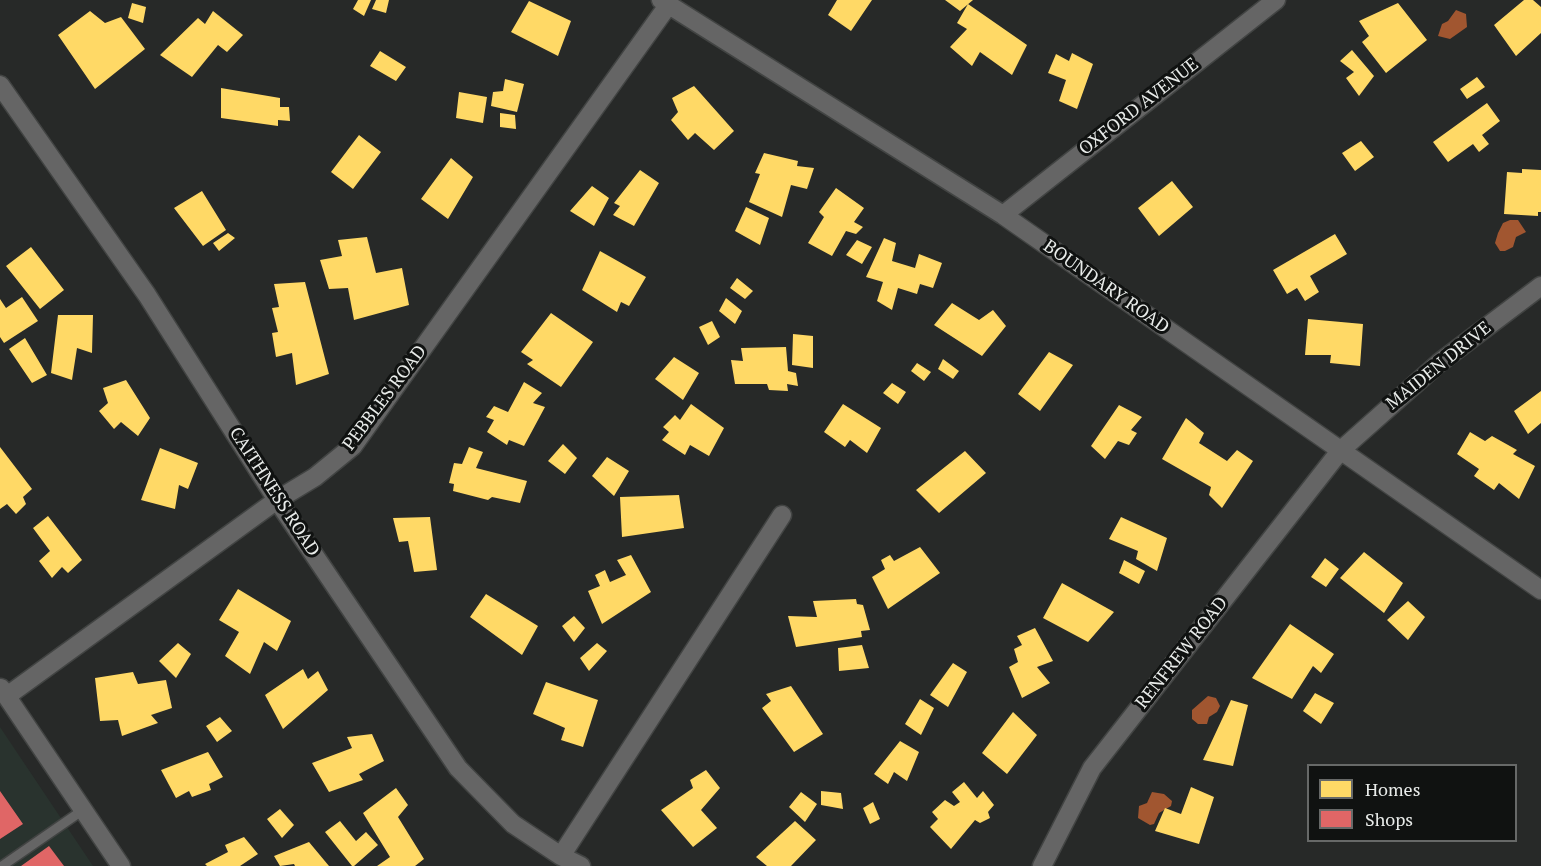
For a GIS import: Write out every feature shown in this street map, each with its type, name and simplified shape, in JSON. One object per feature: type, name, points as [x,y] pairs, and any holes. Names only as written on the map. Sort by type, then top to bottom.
[{"type":"street","name":"OXFORD AVENUE","points":[[1003,215],[1276,0]]},
{"type":"street","name":"BOUNDARY ROAD","points":[[665,2],[1003,215],[1541,590]]},
{"type":"street","name":"PEBBLES ROAD","points":[[3,691],[277,500],[315,477],[353,446],[665,2]]},
{"type":"street","name":"CAITHNESS ROAD","points":[[0,86],[147,295],[277,500],[458,768],[513,824],[561,856],[581,866]]},
{"type":"street","name":"MAIDEN DRIVE","points":[[1340,451],[1438,363],[1541,286]]},
{"type":"street","name":"RENFREW ROAD","points":[[1042,866],[1092,768],[1340,451]]},
{"type":"street","points":[[561,856],[782,515]]},
{"type":"street","points":[[3,691],[121,866]]},
{"type":"lane","points":[[2,866],[83,810]]},
{"type":"shaded area","points":[[1456,10],[1466,14],[1467,27],[1450,39],[1438,36],[1442,24],[1448,21]]},
{"type":"shaded area","points":[[1518,220],[1526,232],[1516,237],[1513,247],[1500,251],[1495,243],[1498,233],[1503,223]]},
{"type":"shaded area","points":[[1208,696],[1216,698],[1220,706],[1217,712],[1209,717],[1207,724],[1198,724],[1192,719],[1192,710]]},
{"type":"shaded area","points":[[0,727],[93,866],[0,866]]},
{"type":"shaded area","points":[[1152,792],[1164,794],[1172,801],[1171,806],[1159,813],[1154,824],[1150,825],[1138,818],[1139,806],[1147,803]]},
{"type":"building: Homes","points":[[358,0],[371,0],[364,16],[353,9]]},
{"type":"building: Homes","points":[[376,0],[389,0],[386,13],[372,9]]},
{"type":"building: Homes","points":[[837,0],[872,0],[851,31],[828,15]]},
{"type":"building: Homes","points":[[945,0],[973,0],[960,11]]},
{"type":"building: Homes","points":[[1524,0],[1533,0],[1541,7],[1541,33],[1516,56],[1494,25]]},
{"type":"building: Homes","points":[[529,1],[571,21],[558,56],[511,32]]},
{"type":"building: Homes","points":[[132,3],[146,7],[143,23],[128,18]]},
{"type":"building: Homes","points":[[1398,3],[1427,40],[1386,73],[1362,42],[1369,36],[1359,21]]},
{"type":"building: Homes","points":[[968,4],[1027,45],[1012,75],[980,52],[972,66],[950,47],[967,29],[957,23]]},
{"type":"building: Homes","points":[[90,11],[105,23],[121,17],[145,49],[95,89],[58,35]]},
{"type":"building: Homes","points":[[213,11],[243,35],[227,52],[218,45],[192,77],[160,55],[198,18],[205,24]]},
{"type":"building: Homes","points":[[1352,50],[1374,76],[1359,96],[1346,78],[1354,72],[1340,61]]},
{"type":"building: Homes","points":[[380,51],[406,67],[396,81],[370,66]]},
{"type":"building: Homes","points":[[1072,53],[1093,64],[1077,109],[1059,101],[1066,80],[1048,73],[1056,54],[1069,61]]},
{"type":"building: Homes","points":[[1477,77],[1485,87],[1467,99],[1460,89]]},
{"type":"building: Homes","points":[[505,79],[524,84],[517,112],[491,106],[493,92],[503,91]]},
{"type":"building: Homes","points":[[694,86],[734,131],[714,150],[695,133],[688,140],[671,120],[678,112],[672,98]]},
{"type":"building: Homes","points":[[221,88],[280,98],[280,107],[289,107],[290,121],[278,120],[278,126],[221,118]]},
{"type":"building: Homes","points":[[459,92],[487,97],[483,123],[456,118]]},
{"type":"building: Homes","points":[[1487,103],[1500,121],[1482,135],[1489,144],[1479,152],[1473,144],[1448,162],[1433,142]]},
{"type":"building: Homes","points":[[500,113],[515,115],[516,129],[500,127]]},
{"type":"building: Homes","points":[[359,135],[381,152],[353,189],[331,172]]},
{"type":"building: Homes","points":[[1361,141],[1374,157],[1355,171],[1342,153]]},
{"type":"building: Homes","points":[[764,153],[798,161],[797,166],[814,168],[807,189],[791,185],[782,217],[749,202],[760,174],[755,173]]},
{"type":"building: Homes","points":[[451,158],[473,177],[448,219],[421,199]]},
{"type":"building: Homes","points":[[1522,169],[1541,170],[1541,212],[1538,212],[1538,216],[1504,214],[1507,172],[1522,173]]},
{"type":"building: Homes","points":[[640,170],[659,183],[634,226],[613,215],[620,206],[614,203]]},
{"type":"building: Homes","points":[[1172,181],[1193,207],[1159,236],[1138,208]]},
{"type":"building: Homes","points":[[592,186],[609,198],[594,226],[570,211]]},
{"type":"building: Homes","points":[[836,188],[864,208],[854,222],[863,227],[856,234],[846,231],[832,256],[808,243],[824,217],[819,212]]},
{"type":"building: Homes","points":[[202,191],[226,230],[203,246],[174,208]]},
{"type":"building: Homes","points":[[746,207],[769,218],[760,245],[735,231]]},
{"type":"building: Homes","points":[[228,233],[235,238],[219,251],[213,243]]},
{"type":"building: Homes","points":[[1335,234],[1347,254],[1310,276],[1319,292],[1305,301],[1297,288],[1287,294],[1273,270]]},
{"type":"building: Homes","points":[[367,237],[376,273],[402,268],[409,305],[354,320],[348,288],[329,289],[320,260],[342,256],[338,240]]},
{"type":"building: Homes","points":[[884,238],[896,243],[892,261],[915,268],[919,254],[942,263],[933,288],[920,284],[917,294],[898,288],[892,310],[877,301],[883,282],[866,277]]},
{"type":"building: Homes","points":[[857,240],[872,247],[862,264],[846,255]]},
{"type":"building: Homes","points":[[31,247],[64,290],[40,309],[6,266]]},
{"type":"building: Homes","points":[[600,251],[646,277],[629,306],[621,302],[617,312],[582,290]]},
{"type":"building: Homes","points":[[737,278],[753,291],[745,299],[730,288]]},
{"type":"building: Homes","points":[[305,282],[329,374],[296,385],[292,353],[276,357],[272,333],[278,332],[272,308],[279,307],[274,284]]},
{"type":"building: Homes","points":[[22,297],[38,321],[4,343],[0,337],[0,299],[6,308]]},
{"type":"building: Homes","points":[[726,298],[742,311],[735,324],[719,311]]},
{"type":"building: Homes","points":[[952,303],[979,320],[993,310],[1006,326],[982,356],[934,325]]},
{"type":"building: Homes","points":[[551,313],[593,342],[561,387],[527,364],[533,360],[521,352]]},
{"type":"building: Homes","points":[[58,315],[93,315],[92,353],[77,348],[72,380],[51,373]]},
{"type":"building: Homes","points":[[1308,319],[1363,324],[1360,366],[1330,363],[1331,355],[1305,355]]},
{"type":"building: Homes","points":[[712,321],[720,337],[708,345],[699,327]]},
{"type":"building: Homes","points":[[793,334],[813,336],[813,368],[792,365]]},
{"type":"building: Homes","points":[[25,338],[47,375],[32,383],[9,349]]},
{"type":"building: Homes","points":[[786,347],[788,371],[796,373],[798,386],[787,384],[788,391],[769,390],[767,384],[735,384],[731,360],[743,361],[741,348]]},
{"type":"building: Homes","points":[[1049,352],[1073,365],[1040,411],[1018,394]]},
{"type":"building: Homes","points":[[674,357],[699,373],[683,400],[655,379]]},
{"type":"building: Homes","points":[[943,359],[959,371],[953,379],[938,369]]},
{"type":"building: Homes","points":[[917,363],[931,372],[924,381],[911,371]]},
{"type":"building: Homes","points":[[126,380],[150,418],[138,436],[121,422],[114,429],[99,411],[108,403],[103,388]]},
{"type":"building: Homes","points":[[524,382],[542,393],[533,403],[545,407],[524,446],[509,440],[507,445],[487,432],[494,420],[486,417],[494,406],[508,412]]},
{"type":"building: Homes","points":[[892,383],[906,392],[898,404],[883,393]]},
{"type":"building: Homes","points":[[1541,391],[1541,423],[1528,434],[1514,411]]},
{"type":"building: Homes","points":[[691,404],[724,428],[709,456],[690,445],[685,455],[662,440],[669,432],[663,427],[675,415],[680,420]]},
{"type":"building: Homes","points":[[843,404],[881,428],[867,453],[850,440],[845,447],[824,432]]},
{"type":"building: Homes","points":[[1119,405],[1142,417],[1131,430],[1137,433],[1129,445],[1118,441],[1105,459],[1091,446]]},
{"type":"building: Homes","points":[[1186,418],[1204,433],[1199,443],[1227,461],[1237,450],[1253,461],[1222,508],[1209,495],[1211,487],[1162,459]]},
{"type":"building: Homes","points":[[1470,432],[1485,441],[1492,436],[1517,450],[1513,454],[1535,466],[1519,499],[1499,483],[1494,490],[1474,476],[1479,469],[1457,454]]},
{"type":"building: Homes","points":[[563,444],[577,458],[565,474],[548,461]]},
{"type":"building: Homes","points":[[0,447],[32,489],[23,497],[26,504],[16,514],[7,504],[0,509]]},
{"type":"building: Homes","points":[[469,447],[483,452],[476,468],[527,481],[520,503],[492,497],[488,500],[453,491],[454,484],[449,483],[454,463],[462,464]]},
{"type":"building: Homes","points":[[160,448],[198,463],[188,489],[179,485],[175,509],[141,500]]},
{"type":"building: Homes","points":[[965,451],[986,473],[939,513],[916,490]]},
{"type":"building: Homes","points":[[607,457],[629,471],[614,496],[592,476]]},
{"type":"building: Homes","points":[[679,495],[684,528],[622,537],[620,497]]},
{"type":"building: Homes","points":[[48,516],[82,560],[68,573],[62,567],[52,578],[39,561],[50,551],[33,528]]},
{"type":"building: Homes","points":[[430,517],[437,570],[414,572],[408,541],[399,542],[393,518]]},
{"type":"building: Homes","points":[[1121,517],[1167,538],[1157,571],[1136,559],[1138,551],[1109,539]]},
{"type":"building: Homes","points":[[920,547],[940,573],[888,609],[872,577],[885,569],[881,560],[890,555],[894,561]]},
{"type":"building: Homes","points":[[1364,552],[1403,583],[1384,613],[1340,578]]},
{"type":"building: Homes","points":[[631,555],[651,592],[602,624],[588,591],[600,586],[595,575],[605,570],[610,582],[626,575],[617,560]]},
{"type":"building: Homes","points":[[1325,558],[1339,569],[1326,587],[1311,577]]},
{"type":"building: Homes","points":[[1124,560],[1145,571],[1139,584],[1119,573]]},
{"type":"building: Homes","points":[[1062,583],[1114,612],[1088,642],[1043,618]]},
{"type":"building: Homes","points":[[238,589],[291,621],[277,651],[264,642],[250,674],[225,656],[239,632],[219,620]]},
{"type":"building: Homes","points":[[486,594],[538,626],[522,655],[470,617]]},
{"type":"building: Homes","points":[[856,599],[857,604],[863,605],[870,630],[861,631],[862,637],[796,647],[788,616],[817,617],[813,601]]},
{"type":"building: Homes","points":[[1408,601],[1425,617],[1408,640],[1387,620]]},
{"type":"building: Homes","points":[[574,616],[585,628],[574,642],[562,626]]},
{"type":"building: Homes","points":[[1290,624],[1334,654],[1321,673],[1313,666],[1292,699],[1252,678]]},
{"type":"building: Homes","points":[[1035,628],[1053,661],[1037,667],[1050,683],[1022,698],[1009,667],[1018,662],[1014,649],[1022,645],[1017,636]]},
{"type":"building: Homes","points":[[178,643],[191,654],[176,678],[159,661]]},
{"type":"building: Homes","points":[[597,643],[607,651],[589,671],[580,658]]},
{"type":"building: Homes","points":[[862,645],[869,668],[839,671],[838,648]]},
{"type":"building: Homes","points":[[953,663],[967,672],[948,707],[930,695]]},
{"type":"building: Homes","points":[[303,669],[308,679],[318,671],[328,690],[283,729],[265,695]]},
{"type":"building: Homes","points":[[133,672],[138,684],[166,680],[172,708],[151,715],[158,723],[122,736],[118,720],[100,721],[95,678]]},
{"type":"building: Homes","points":[[546,682],[598,700],[583,747],[561,740],[565,728],[533,714]]},
{"type":"building: Homes","points":[[791,686],[823,734],[794,752],[762,708],[771,701],[766,694]]},
{"type":"building: Homes","points":[[1315,693],[1334,703],[1321,724],[1303,711]]},
{"type":"building: Homes","points":[[920,699],[934,708],[921,735],[905,724]]},
{"type":"building: Homes","points":[[1231,700],[1248,705],[1233,766],[1203,760]]},
{"type":"building: Homes","points":[[1013,712],[1037,735],[1007,774],[982,753]]},
{"type":"building: Homes","points":[[220,717],[232,731],[217,742],[206,726]]},
{"type":"building: Homes","points":[[372,734],[384,761],[359,774],[363,780],[329,792],[312,763],[352,748],[347,737]]},
{"type":"building: Homes","points":[[900,741],[919,752],[907,781],[894,772],[888,784],[874,774]]},
{"type":"building: Homes","points":[[208,752],[223,777],[209,784],[211,790],[192,797],[189,791],[176,798],[161,770]]},
{"type":"building: Homes","points":[[706,770],[720,788],[701,810],[717,828],[693,847],[661,810],[693,788],[690,780]]},
{"type":"building: Homes","points":[[964,782],[977,798],[983,791],[994,805],[988,812],[990,818],[980,823],[975,820],[951,849],[930,827],[938,819],[932,812],[945,800],[954,806],[960,802],[952,792]]},
{"type":"building: Homes","points":[[1191,787],[1214,797],[1199,844],[1155,831],[1165,808],[1181,814]]},
{"type":"building: Homes","points":[[396,788],[408,805],[398,817],[424,859],[415,866],[377,866],[390,857],[363,813]]},
{"type":"building: Homes","points":[[821,791],[841,793],[843,809],[821,805]]},
{"type":"building: Homes","points":[[801,792],[817,804],[805,822],[789,807]]},
{"type":"building: Homes","points":[[873,802],[880,819],[870,824],[863,808]]},
{"type":"building: Homes","points":[[280,809],[294,825],[282,838],[267,819]]},
{"type":"building: Homes","points":[[340,821],[356,841],[366,832],[378,845],[354,866],[325,832]]},
{"type":"building: Homes","points":[[795,821],[816,840],[791,866],[767,866],[756,857]]},
{"type":"building: Homes","points":[[244,837],[258,854],[240,866],[207,866],[205,864],[228,852],[225,845]]},
{"type":"building: Homes","points":[[309,842],[329,866],[295,866],[294,864],[280,866],[274,856]]},
{"type":"building: Shops","points":[[0,791],[23,824],[0,839]]},
{"type":"building: Shops","points":[[49,846],[64,866],[21,866]]}]
